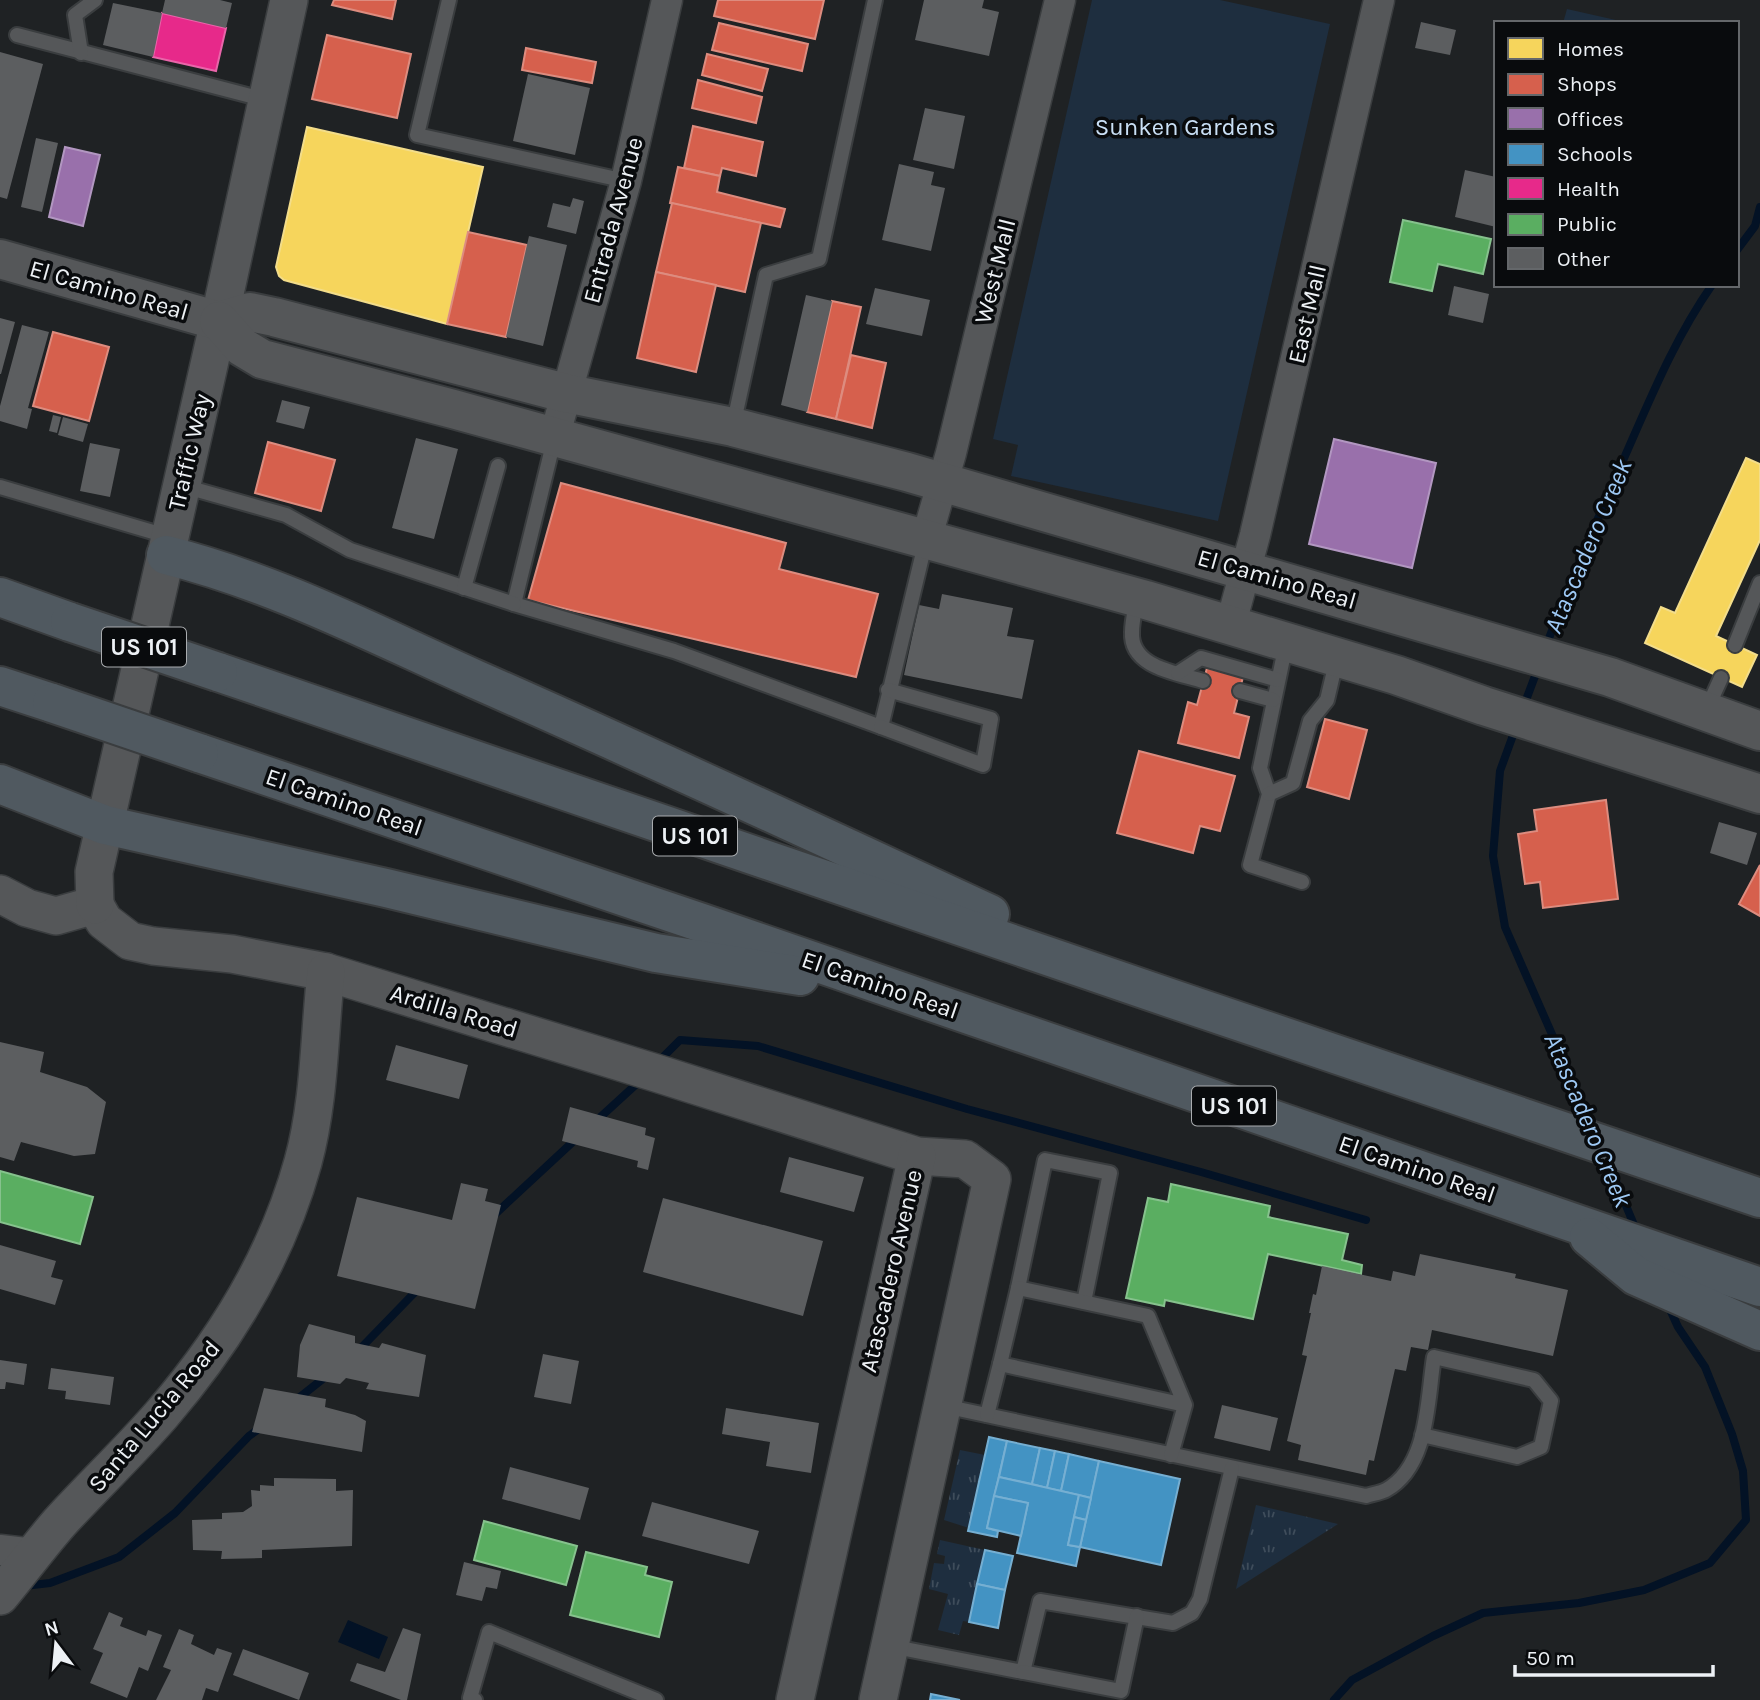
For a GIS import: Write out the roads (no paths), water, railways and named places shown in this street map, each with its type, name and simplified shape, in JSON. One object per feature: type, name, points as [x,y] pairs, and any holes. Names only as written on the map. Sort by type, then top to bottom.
[{"type":"highway","points":[[168,546],[200,564],[256,583],[449,667],[755,805],[1173,999]]},
{"type":"highway","name":"US 101","points":[[0,597],[1760,1198]]},
{"type":"highway","name":"El Camino Real","points":[[0,686],[688,918],[1760,1287]]},
{"type":"highway","points":[[0,784],[105,825],[386,888],[656,953],[899,992]]},
{"type":"highway","points":[[1570,1221],[1636,1276],[1760,1331]]},
{"type":"main road","name":"El Camino Real","points":[[0,259],[219,321],[243,347],[262,359],[1138,598],[1396,675],[1760,794]]},
{"type":"main road","name":"El Camino Real","points":[[219,321],[250,312],[565,393],[733,427],[943,482],[1610,677],[1760,731]]},
{"type":"street","name":"Traffic Way","points":[[95,905],[94,872],[289,0]]},
{"type":"street","name":"Entrada Avenue","points":[[554,439],[626,181],[667,0]]},
{"type":"street","name":"West Mall","points":[[926,540],[943,482],[1060,0]]},
{"type":"street","name":"East Mall","points":[[1230,626],[1246,570],[1378,0]]},
{"type":"street","points":[[0,894],[27,908],[56,916],[95,905]]},
{"type":"street","name":"Ardilla Road","points":[[95,905],[104,920],[130,941],[232,954],[326,972],[917,1156]]},
{"type":"street","name":"Santa Lucia Road","points":[[0,1596],[18,1552],[59,1523],[153,1424],[193,1376],[252,1289],[272,1250],[290,1205],[303,1160],[312,1118],[326,972]]},
{"type":"street","name":"Atascadero Avenue","points":[[795,1700],[917,1156],[965,1159],[992,1179],[878,1700]]},
{"type":"lane","points":[[82,53],[75,15],[95,0]]},
{"type":"lane","points":[[449,0],[417,135],[626,181]]},
{"type":"lane","points":[[733,427],[766,275],[819,260],[875,0]]},
{"type":"lane","points":[[17,35],[268,101]]},
{"type":"lane","points":[[514,604],[554,439]]},
{"type":"lane","points":[[464,588],[498,466]]},
{"type":"lane","points":[[181,485],[286,515],[350,550],[514,604],[674,651],[983,765],[991,719],[888,690]]},
{"type":"lane","points":[[0,487],[168,546]]},
{"type":"lane","points":[[881,727],[926,540]]},
{"type":"lane","points":[[1735,645],[1760,583]]},
{"type":"lane","points":[[1138,598],[1131,635],[1135,648],[1148,663],[1203,681]]},
{"type":"lane","points":[[1286,642],[1260,768],[1269,794],[1250,865],[1302,882]]},
{"type":"lane","points":[[1269,794],[1293,783],[1310,720],[1327,700],[1337,657]]},
{"type":"lane","points":[[1178,673],[1201,658],[1278,680]]},
{"type":"lane","points":[[1706,712],[1721,678]]},
{"type":"lane","points":[[1240,691],[1273,700]]},
{"type":"lane","points":[[987,1415],[1045,1160],[1110,1173],[1084,1302]]},
{"type":"lane","points":[[1018,1288],[1148,1316],[1185,1405],[1171,1455]]},
{"type":"lane","points":[[943,1406],[1366,1496],[1384,1491],[1398,1481],[1414,1460],[1422,1435],[1434,1357],[1534,1380],[1550,1401],[1541,1447],[1517,1457],[1422,1435]]},
{"type":"lane","points":[[1000,1364],[1185,1405]]},
{"type":"lane","points":[[1023,1672],[1040,1601],[1173,1623],[1192,1613],[1200,1599],[1232,1468]]},
{"type":"lane","points":[[890,1646],[1121,1691],[1137,1616]]},
{"type":"lane","points":[[475,1700],[470,1698],[489,1632],[656,1700]]},
{"type":"waterway","name":"Atascadero Creek","points":[[1739,247],[1755,226],[1760,207]]},
{"type":"waterway","name":"Atascadero Creek","points":[[1545,649],[1583,552],[1654,390],[1686,326],[1711,287]]},
{"type":"waterway","name":"Atascadero Creek","points":[[1523,708],[1538,668]]},
{"type":"waterway","name":"Atascadero Creek","points":[[1516,727],[1500,771],[1493,856],[1505,927],[1593,1128]]},
{"type":"waterway","points":[[658,1062],[680,1040],[758,1046],[967,1109],[1366,1220]]},
{"type":"waterway","points":[[595,1122],[642,1079]]},
{"type":"waterway","points":[[492,1217],[577,1138]]},
{"type":"waterway","name":"Atascadero Creek","points":[[1607,1160],[1637,1232]]},
{"type":"waterway","points":[[358,1351],[420,1287]]},
{"type":"waterway","name":"Atascadero Creek","points":[[1334,1700],[1352,1680],[1433,1636],[1483,1613],[1579,1603],[1644,1590],[1710,1563],[1746,1520],[1743,1471],[1732,1434],[1705,1367],[1678,1327],[1668,1305]]},
{"type":"waterway","points":[[295,1401],[329,1374]]},
{"type":"waterway","points":[[24,1586],[50,1583],[119,1557],[175,1513],[249,1436],[263,1426]]},
{"type":"park label","name":"Sunken Gardens","points":[[1185,127]]}]
